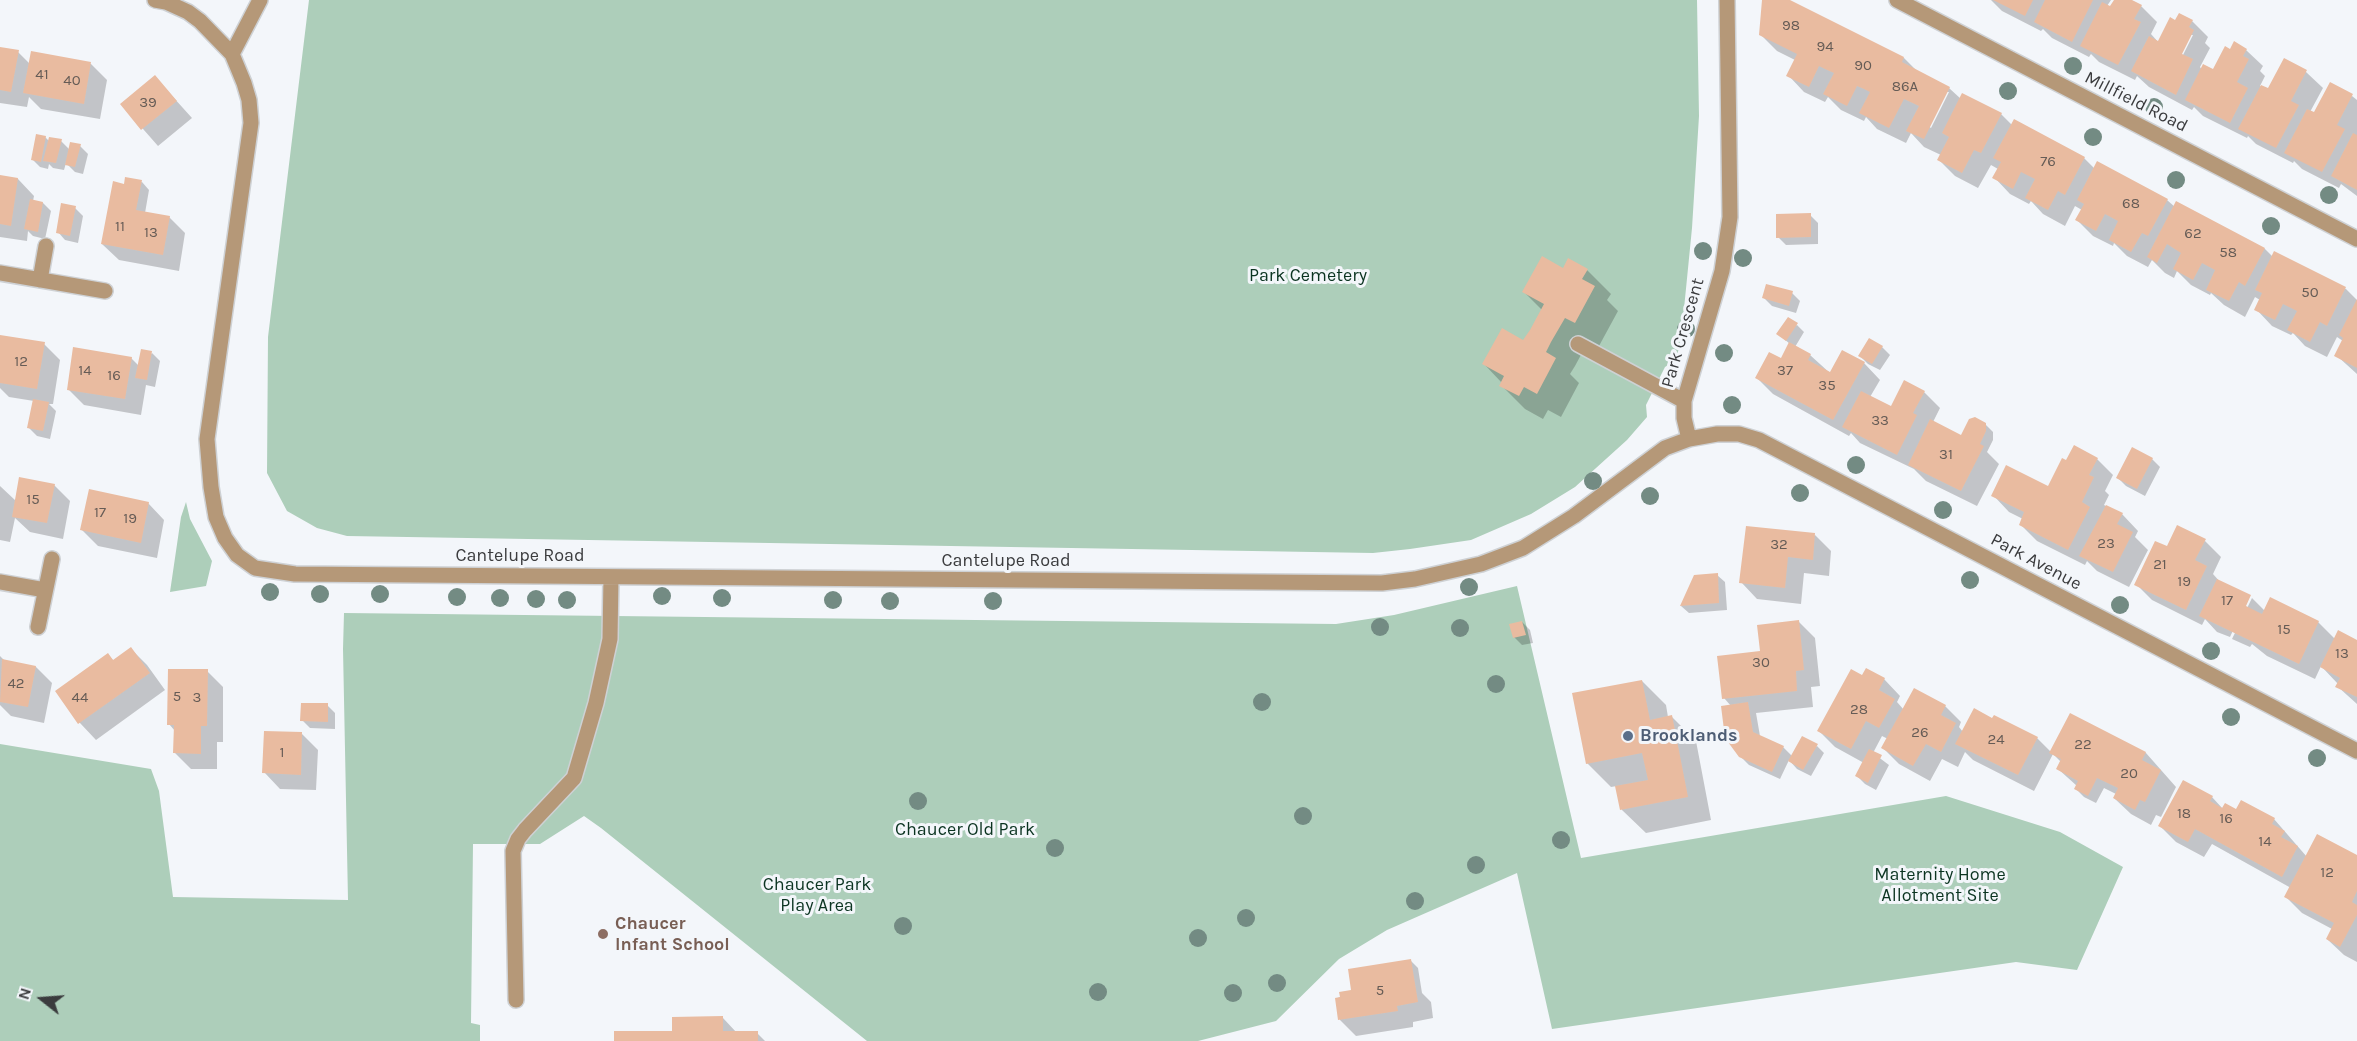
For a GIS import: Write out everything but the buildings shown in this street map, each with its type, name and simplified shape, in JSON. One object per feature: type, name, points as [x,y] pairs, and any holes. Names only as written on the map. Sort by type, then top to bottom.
[{"type":"street","points":[[155,0],[166,2],[188,12],[232,54],[260,0]]},
{"type":"street","name":"Park Crescent","points":[[1689,439],[1684,418],[1684,401],[1711,312],[1728,239],[1730,217],[1727,0]]},
{"type":"street","name":"Millfield Road","points":[[1897,0],[2357,239]]},
{"type":"street","name":"Cantelupe Road","points":[[232,54],[249,100],[250,123],[207,439],[216,517],[225,538],[237,555],[255,568],[295,574],[1382,583],[1415,579],[1481,564],[1523,548],[1575,516],[1655,454],[1689,439]]},
{"type":"street","points":[[40,280],[46,246]]},
{"type":"street","points":[[0,273],[105,291]]},
{"type":"street","points":[[1578,344],[1684,401]]},
{"type":"street","name":"Park Avenue","points":[[1689,439],[1717,434],[1739,434],[1760,440],[2357,752]]},
{"type":"street","points":[[38,627],[52,559]]},
{"type":"street","points":[[516,1000],[513,851],[525,830],[574,778],[596,703],[610,639],[611,577]]},
{"type":"street","points":[[0,582],[45,590]]},
{"type":"green space","name":"Park Cemetery","points":[[309,0],[1697,0],[1699,116],[1692,228],[1681,339],[1676,360],[1665,367],[1646,405],[1647,417],[1627,440],[1575,487],[1531,514],[1471,540],[1410,549],[1373,553],[347,536],[317,528],[287,511],[267,473],[268,337]]},
{"type":"green space","points":[[186,502],[190,519],[212,561],[206,586],[170,592],[181,517]]},
{"type":"green space","name":"Chaucer Old Park","points":[[1517,586],[1581,858],[1946,796],[2060,832],[2123,867],[2077,970],[2016,962],[1552,1029],[1517,873],[1387,930],[1339,959],[1276,1021],[1198,1041],[867,1041],[584,816],[540,844],[473,844],[471,1023],[480,1025],[480,1041],[0,1041],[0,744],[151,769],[159,791],[173,897],[348,900],[344,613],[1336,624],[1394,615]]},
{"type":"place","name":"Brooklands","points":[[1628,736]]},
{"type":"place","name":"Chaucer Infant School","points":[[603,934]]},
{"type":"park label","name":"Maternity Home Allotment Site","points":[[1940,885]]},
{"type":"park label","name":"Chaucer Park Play Area","points":[[817,895]]}]
